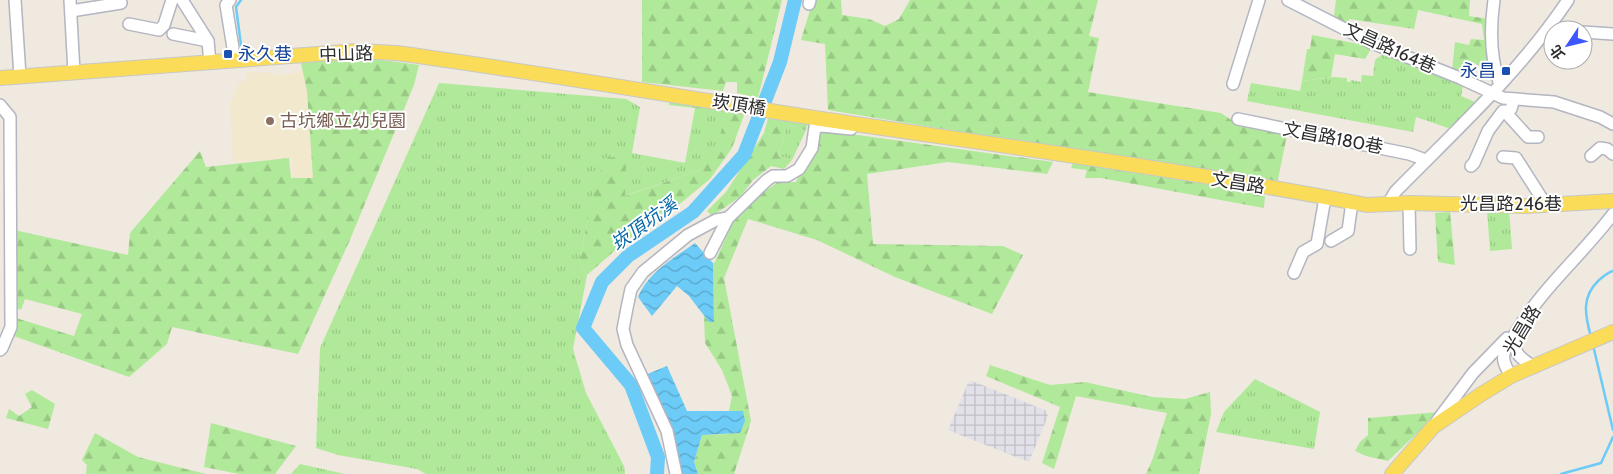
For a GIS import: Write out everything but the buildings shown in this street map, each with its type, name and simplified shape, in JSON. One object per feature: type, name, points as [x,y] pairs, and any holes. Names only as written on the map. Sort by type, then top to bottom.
[{"type":"main road","name":"中山路","points":[[0,78],[358,52],[396,53],[660,92]]},
{"type":"main road","name":"崁頂橋","points":[[660,92],[817,118]]},
{"type":"main road","name":"文昌路","points":[[817,118],[1063,154],[1367,205],[1388,204]]},
{"type":"main road","name":"光昌路246巷","points":[[1388,204],[1516,206],[1613,201]]},
{"type":"main road","points":[[1511,376],[1609,334]]},
{"type":"main road","name":"光昌路","points":[[1392,474],[1433,428],[1511,376]]},
{"type":"street","points":[[15,0],[20,76]]},
{"type":"street","points":[[129,24],[159,30],[164,25],[172,0]]},
{"type":"street","points":[[182,0],[208,41],[210,62]]},
{"type":"street","points":[[230,0],[226,5],[233,48],[231,60]]},
{"type":"street","points":[[1233,84],[1259,0]]},
{"type":"street","name":"文昌路164巷","points":[[1288,0],[1372,43],[1460,78],[1496,89],[1503,98],[1554,102],[1600,117],[1613,124]]},
{"type":"street","points":[[1494,0],[1492,48],[1496,89]]},
{"type":"street","points":[[1559,20],[1568,0]]},
{"type":"street","points":[[74,72],[70,5],[121,4]]},
{"type":"street","points":[[1593,33],[1613,34]]},
{"type":"street","points":[[173,34],[208,41]]},
{"type":"street","points":[[1388,204],[1395,192],[1543,41]]},
{"type":"street","points":[[1471,166],[1488,131],[1503,111],[1511,109],[1514,99]]},
{"type":"street","points":[[0,106],[10,117],[6,327],[0,350]]},
{"type":"street","points":[[1508,111],[1508,115],[1528,137],[1538,137]]},
{"type":"street","name":"文昌路180巷","points":[[1238,120],[1409,154],[1426,160]]},
{"type":"street","points":[[710,253],[728,218],[767,180],[773,176],[787,176],[799,169],[812,148],[815,128],[822,126],[849,130],[864,125]]},
{"type":"street","points":[[1591,156],[1600,148],[1607,149],[1613,154]]},
{"type":"street","points":[[1504,157],[1516,158],[1546,205]]},
{"type":"street","points":[[1294,272],[1303,252],[1317,244],[1325,198]]},
{"type":"street","points":[[1331,241],[1348,231],[1352,202]]},
{"type":"street","points":[[1409,203],[1410,249]]},
{"type":"street","name":"光昌路","points":[[1511,376],[1503,361],[1504,352],[1522,322],[1560,274],[1593,240],[1613,214]]},
{"type":"street","points":[[676,474],[667,431],[627,345],[623,329],[626,308],[631,289],[643,272],[688,235],[716,220],[728,218]]},
{"type":"street","points":[[1522,322],[1516,334],[1516,352],[1534,367]]},
{"type":"street","points":[[1433,428],[1473,373],[1522,322]]},
{"type":"shaded area","name":"古坑鄉立幼兒園","points":[[306,70],[313,178],[292,179],[292,159],[233,162],[230,103],[238,85],[247,79],[246,72],[267,72],[275,75],[292,74],[297,71]]},
{"type":"shaded area","points":[[972,381],[1045,410],[1048,416],[1029,462],[948,430],[968,383]]},
{"type":"green space","points":[[642,0],[782,0],[758,98],[737,93],[737,82],[726,82],[723,91],[642,82]]},
{"type":"green space","points":[[813,0],[841,0],[842,15],[869,19],[885,26],[899,19],[910,0],[1098,0],[1089,36],[1099,38],[1088,92],[1221,113],[1239,125],[1287,135],[1277,184],[828,110],[825,44],[801,40]]},
{"type":"green space","points":[[1336,0],[1470,0],[1469,16],[1489,19],[1492,72],[1474,63],[1469,77],[1452,71],[1455,42],[1469,45],[1471,39],[1484,40],[1482,24],[1418,10],[1414,29],[1349,19],[1348,24],[1334,16]]},
{"type":"green space","points":[[1312,35],[1359,44],[1371,49],[1365,59],[1335,54],[1331,77],[1302,81],[1307,49],[1310,49]]},
{"type":"green space","points":[[1383,54],[1463,86],[1461,96],[1475,102],[1479,96],[1482,98],[1451,129],[1416,117],[1413,132],[1247,101],[1251,83],[1300,91],[1302,81],[1333,77],[1347,78],[1347,82],[1351,80],[1361,82],[1362,75],[1373,76],[1375,60]]},
{"type":"green space","points":[[360,57],[419,65],[414,85],[349,242],[298,354],[172,327],[167,344],[129,377],[11,335],[16,318],[74,336],[82,314],[25,299],[21,310],[15,307],[14,230],[128,255],[130,233],[200,151],[206,167],[289,158],[291,178],[313,178],[307,91],[301,63]]},
{"type":"green space","points":[[439,83],[626,99],[640,107],[632,153],[685,163],[695,108],[669,105],[669,98],[727,107],[719,144],[700,170],[624,196],[588,219],[579,261],[587,275],[573,349],[586,393],[624,466],[625,474],[426,474],[417,469],[338,455],[316,448],[320,348]]},
{"type":"green space","points":[[727,107],[744,115],[732,148],[710,179],[676,207],[627,240],[587,275],[579,261],[604,158],[626,156],[625,196],[700,170],[718,144]]},
{"type":"green space","points":[[769,115],[809,118],[806,130],[787,125],[778,156],[792,160],[784,169],[771,166],[753,180],[740,197],[712,216],[707,211],[726,192],[764,133]]},
{"type":"green space","points":[[787,125],[806,130],[792,160],[778,156]]},
{"type":"green space","points":[[822,130],[1053,162],[1047,174],[948,162],[867,174],[873,244],[1003,246],[1023,255],[992,314],[895,277],[817,240],[748,219],[724,278],[751,421],[734,474],[698,474],[694,462],[702,435],[728,434],[743,411],[729,411],[732,396],[722,370],[705,343],[704,316],[709,322],[714,321],[713,263],[732,224],[758,196],[778,182],[796,182]]},
{"type":"green space","points":[[1075,158],[1265,196],[1264,208],[1101,178],[1085,178],[1087,170],[1071,168]]},
{"type":"green space","points":[[1509,209],[1512,249],[1490,251],[1487,210]]},
{"type":"green space","points":[[1450,212],[1455,265],[1438,262],[1435,213]]},
{"type":"green space","points":[[990,365],[1050,385],[1085,382],[1152,397],[1185,399],[1210,392],[1211,414],[1199,474],[1146,474],[1167,413],[1076,396],[1054,469],[1042,463],[1060,407],[986,376]]},
{"type":"green space","points":[[1255,379],[1320,412],[1314,449],[1216,432],[1224,412]]},
{"type":"green space","points":[[32,390],[55,404],[48,429],[6,418],[9,409],[19,416],[32,407],[25,394]]},
{"type":"green space","points":[[1439,412],[1388,461],[1366,456],[1355,451],[1360,442],[1368,435],[1368,418]]},
{"type":"green space","points":[[211,423],[296,446],[275,474],[239,474],[204,467]]},
{"type":"green space","points":[[95,433],[138,457],[206,474],[86,474],[87,465],[82,460]]},
{"type":"green space","points":[[300,464],[345,474],[291,474]]},
{"type":"water","points":[[695,243],[713,263],[714,322],[709,322],[689,296],[677,286],[652,316],[638,297],[642,288],[662,266]]},
{"type":"water","points":[[667,366],[687,411],[743,411],[745,421],[740,433],[702,435],[694,462],[698,474],[680,474],[645,375]]},
{"type":"waterway","points":[[241,0],[236,7],[241,45]]},
{"type":"waterway","name":"崁頂坑溪","points":[[657,474],[658,457],[631,385],[583,328],[602,282],[628,256],[693,212],[744,155],[780,62],[795,0]]},
{"type":"waterway","points":[[1591,337],[1586,314],[1589,293],[1599,280],[1613,271]]},
{"type":"waterway","points":[[1593,345],[1613,430]]},
{"type":"waterway","points":[[1561,474],[1601,463],[1613,437]]},
{"type":"place","name":"永久巷","points":[[228,54]]},
{"type":"place","name":"永昌","points":[[1506,71]]},
{"type":"place","name":"古坑鄉立幼兒園","points":[[270,121]]}]
